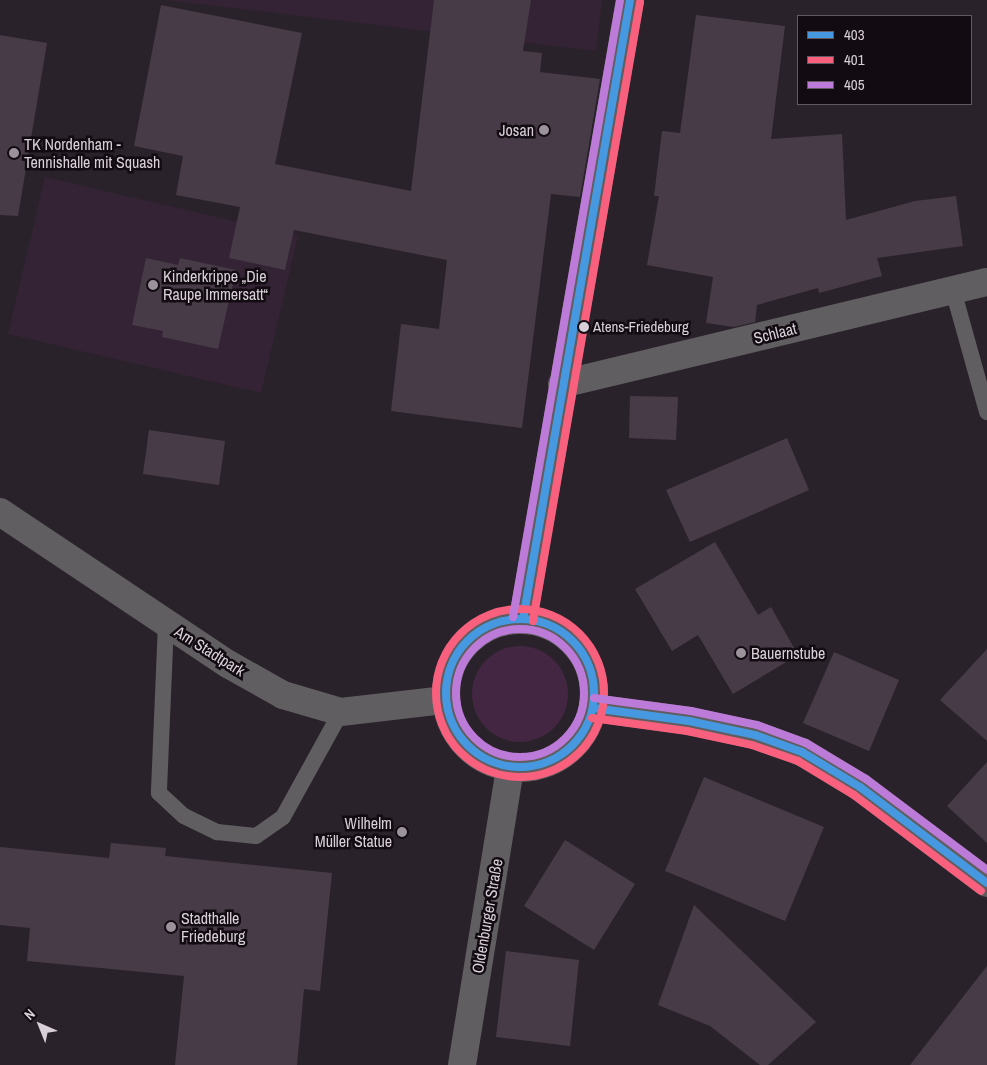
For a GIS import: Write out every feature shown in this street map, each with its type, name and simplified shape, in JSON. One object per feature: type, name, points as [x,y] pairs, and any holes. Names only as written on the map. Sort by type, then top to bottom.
[{"type":"street","points":[[522,619],[630,0]]},
{"type":"street","name":"Schlaat","points":[[562,384],[987,282]]},
{"type":"street","name":"Am Stadtpark","points":[[0,512],[228,664],[283,695],[341,712],[445,700]]},
{"type":"street","points":[[522,619],[554,627],[574,642],[587,661],[594,684],[593,708],[583,734],[564,754],[538,766],[510,767],[486,760],[466,745],[452,724],[445,700],[450,666],[469,638],[498,622],[522,619]]},
{"type":"street","points":[[593,708],[689,721],[756,735],[802,752],[860,787],[987,883]]},
{"type":"street","name":"Oldenburger Straße","points":[[462,1065],[510,767]]},
{"type":"lane","points":[[953,290],[987,412]]},
{"type":"lane","points":[[166,623],[159,793],[184,816],[217,832],[256,836],[283,817],[341,712]]},
{"type":"shaded area","points":[[165,0],[602,0],[596,51]]},
{"type":"shaded area","name":"Kinderkrippe „Die Raupe Immersatt“","points":[[45,177],[298,236],[261,393],[8,334]]},
{"type":"shaded area","points":[[520,646],[538,650],[554,660],[564,676],[568,694],[564,712],[554,728],[538,738],[520,742],[502,738],[486,728],[476,712],[472,694],[476,676],[486,660],[502,650]]},
{"type":"building","points":[[434,0],[531,0],[523,51],[542,53],[540,72],[600,79],[580,197],[551,194],[522,428],[391,411],[401,324],[439,329],[447,260],[294,230],[285,270],[229,258],[240,207],[176,195],[183,156],[134,146],[161,5],[302,33],[275,164],[411,191]]},
{"type":"building","points":[[696,15],[785,26],[771,139],[842,134],[846,220],[915,201],[956,196],[963,246],[877,258],[882,276],[819,293],[818,288],[757,305],[755,322],[734,327],[706,323],[713,277],[647,265],[659,196],[654,196],[662,131],[680,133]]},
{"type":"building","name":"TK Nordenham - Tennishalle mit Squash","points":[[0,35],[47,43],[18,216],[0,215]]},
{"type":"building","points":[[146,258],[178,265],[180,258],[236,270],[218,349],[162,337],[163,331],[132,325]]},
{"type":"building","points":[[630,396],[678,397],[676,440],[629,438]]},
{"type":"building","points":[[149,430],[225,441],[219,485],[143,474]]},
{"type":"building","points":[[787,438],[809,490],[690,542],[666,490]]},
{"type":"building","points":[[715,542],[758,615],[771,607],[798,655],[733,694],[698,635],[672,651],[635,589]]},
{"type":"building","points":[[987,649],[987,741],[940,700]]},
{"type":"building","points":[[834,652],[899,680],[869,751],[803,723]]},
{"type":"building","points":[[987,762],[987,843],[947,806]]},
{"type":"building","points":[[704,777],[824,827],[785,921],[665,871]]},
{"type":"building","points":[[565,840],[635,884],[594,950],[524,906]]},
{"type":"building","name":"Stadthalle Friedeburg","points":[[111,843],[166,848],[165,856],[332,873],[320,991],[304,989],[297,1065],[175,1065],[184,976],[27,961],[30,928],[0,925],[0,847],[109,858]]},
{"type":"building","points":[[694,905],[816,1022],[768,1065],[760,1065],[710,1026],[658,1005]]},
{"type":"building","points":[[506,951],[579,960],[570,1046],[496,1037]]},
{"type":"building","points":[[987,966],[987,1065],[910,1065]]},
{"type":"transit line","name":"405","points":[[513,617],[620,0]]},
{"type":"transit line","name":"403","points":[[523,619],[630,0]]},
{"type":"transit line","name":"401","points":[[533,621],[640,2]]},
{"type":"transit line","name":"401","points":[[520,609],[544,613],[560,619],[585,640],[594,653],[600,669],[604,693],[600,717],[594,733],[573,758],[560,767],[544,773],[520,777],[496,773],[480,767],[455,746],[446,733],[440,717],[436,693],[440,669],[446,653],[467,628],[480,619],[496,613],[520,609]]},
{"type":"transit line","name":"403","points":[[520,619],[548,625],[572,641],[588,665],[594,693],[588,721],[572,745],[548,761],[520,767],[492,761],[468,745],[452,721],[446,693],[452,665],[468,641],[492,625],[520,619]]},
{"type":"transit line","name":"405","points":[[520,629],[544,634],[565,648],[579,669],[584,693],[579,717],[565,738],[544,752],[520,757],[496,752],[475,738],[461,717],[456,693],[461,669],[475,648],[496,634],[520,629]]},
{"type":"transit line","name":"405","points":[[594,698],[691,711],[757,725],[806,743],[866,779],[987,870]]},
{"type":"transit line","name":"403","points":[[593,708],[689,721],[755,735],[802,752],[860,787],[987,883]]},
{"type":"transit line","name":"401","points":[[592,718],[687,731],[752,745],[798,761],[854,795],[981,891]]},
{"type":"place","name":"Josan","points":[[544,130]]},
{"type":"place","name":"TK Nordenham - Tennishalle mit Squash","points":[[14,153]]},
{"type":"place","name":"Kinderkrippe „Die Raupe Immersatt“","points":[[153,285]]},
{"type":"place","name":"Atens-Friedeburg","points":[[584,327]]},
{"type":"place","name":"Bauernstube","points":[[741,653]]},
{"type":"place","name":"Wilhelm Müller Statue","points":[[402,832]]},
{"type":"place","name":"Stadthalle Friedeburg","points":[[171,927]]}]
